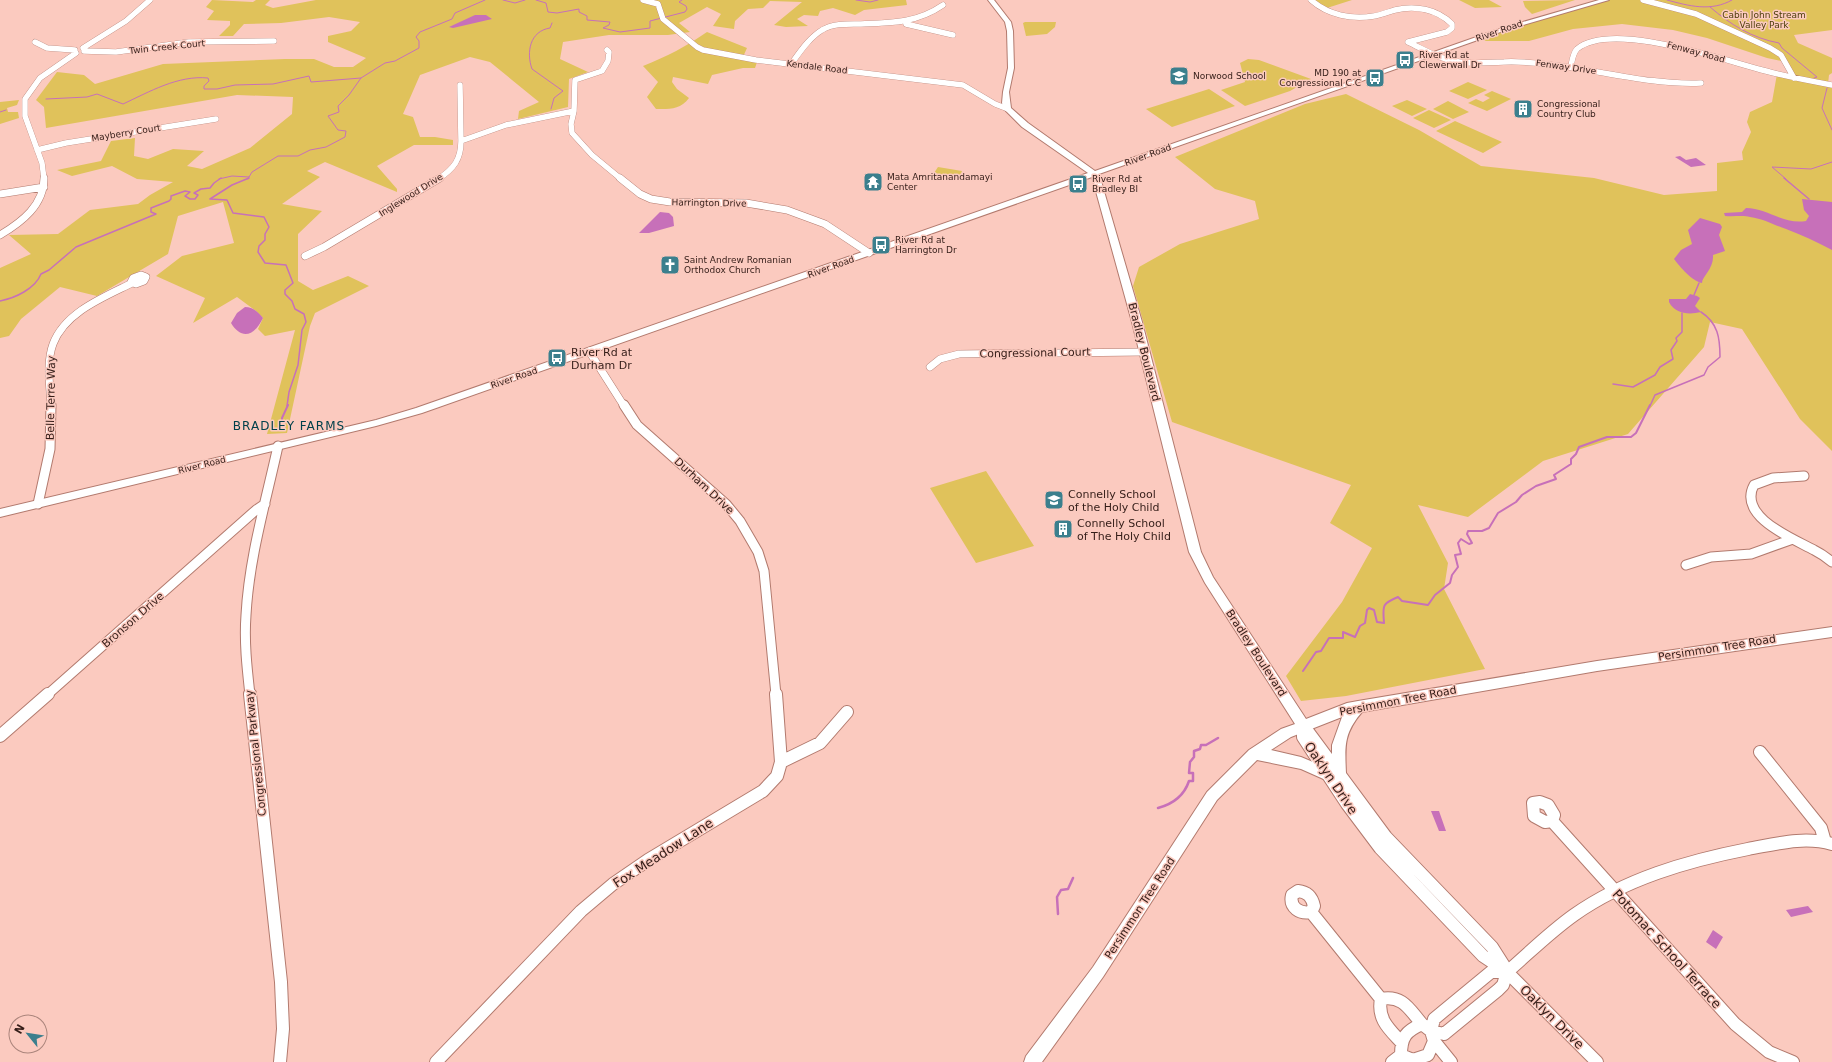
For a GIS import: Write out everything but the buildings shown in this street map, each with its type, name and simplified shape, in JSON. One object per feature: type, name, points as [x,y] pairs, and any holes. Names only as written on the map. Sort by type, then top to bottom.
[{"type":"main road","points":[[991,0],[1008,22],[1010,31],[1011,68],[1006,92],[1006,103],[1008,109],[1025,125],[1095,174]]},
{"type":"main road","name":"River Road","points":[[0,513],[376,423],[419,410],[589,352],[1429,56],[1542,17],[1606,0]]},
{"type":"main road","name":"Bradley Boulevard","points":[[1095,174],[1122,266],[1195,552],[1209,580],[1303,725]]},
{"type":"main road","name":"Persimmon Tree Road","points":[[1032,1062],[1098,972],[1212,796],[1254,754],[1286,733],[1303,725],[1347,709],[1604,665],[1832,632]]},
{"type":"main road","points":[[1254,754],[1284,757],[1334,775],[1338,745],[1346,721],[1358,707]]},
{"type":"street","points":[[35,42],[47,48],[76,52],[84,50],[126,21],[150,0]]},
{"type":"street","name":"Kendale Road","points":[[643,0],[662,7],[663,18],[697,47],[703,50],[756,60],[963,85],[995,104],[1008,109]]},
{"type":"street","name":"Fenway Drive","points":[[1311,0],[1323,8],[1350,16],[1373,16],[1403,8],[1428,10],[1442,15],[1452,24],[1452,28],[1447,32],[1408,42],[1406,45],[1429,56],[1451,61],[1467,64],[1517,62],[1571,66],[1665,84],[1684,85],[1701,83]]},
{"type":"street","points":[[1644,0],[1701,16],[1770,48],[1781,56],[1794,78]]},
{"type":"street","points":[[903,24],[926,17],[943,5]]},
{"type":"street","points":[[791,64],[816,35],[831,26],[849,24],[903,24],[923,27],[953,35]]},
{"type":"street","name":"Fenway Road","points":[[1571,66],[1575,52],[1587,43],[1636,40],[1680,46],[1758,70],[1832,85]]},
{"type":"street","name":"Twin Creek Court","points":[[84,50],[116,52],[189,42],[274,41]]},
{"type":"street","name":"Harrington Drive","points":[[607,50],[609,52],[608,64],[605,69],[596,74],[575,80],[574,111],[571,124],[572,133],[592,155],[640,194],[670,202],[746,203],[787,210],[826,224],[869,253]]},
{"type":"street","points":[[0,236],[34,208],[41,197],[44,187],[44,174],[24,113],[25,100],[32,88],[42,77],[76,52]]},
{"type":"street","name":"Inglewood Drive","points":[[305,256],[324,247],[441,177],[451,169],[460,157],[460,85]]},
{"type":"street","points":[[461,141],[506,125],[574,111]]},
{"type":"street","name":"Mayberry Court","points":[[36,150],[66,143],[216,119]]},
{"type":"street","points":[[0,194],[44,187]]},
{"type":"street","name":"Belle Terre Way","points":[[38,504],[51,441],[50,357],[56,338],[77,315],[96,301],[132,283]]},
{"type":"street","name":"Durham Drive","points":[[589,352],[637,424],[726,504],[740,521],[758,552],[764,571],[778,712],[781,762]]},
{"type":"street","name":"Congressional Court","points":[[930,367],[940,359],[959,354],[1144,352]]},
{"type":"street","name":"Congressional Parkway","points":[[278,446],[251,574],[246,615],[246,660],[281,982],[283,1028],[280,1062]]},
{"type":"street","points":[[1804,476],[1763,481],[1754,485],[1751,491],[1752,501],[1760,517],[1790,540],[1813,550],[1832,562]]},
{"type":"street","name":"Bronson Drive","points":[[0,736],[256,510],[265,504]]},
{"type":"street","points":[[1686,565],[1711,557],[1751,554],[1790,540]]},
{"type":"street","points":[[781,762],[820,743],[847,712]]},
{"type":"street","name":"Oaklyn Drive","points":[[1303,725],[1312,735],[1334,775],[1386,837],[1492,947],[1508,972],[1597,1062]]},
{"type":"street","points":[[1760,752],[1821,828],[1829,843]]},
{"type":"street","name":"Fox Meadow Lane","points":[[436,1062],[581,911],[613,884],[648,860],[763,791],[777,776],[781,762]]},
{"type":"street","name":"Potomac School Terrace","points":[[1552,821],[1735,1024],[1752,1040],[1786,1060],[1793,1062]]},
{"type":"street","points":[[1401,1042],[1408,1030],[1444,1034],[1498,990],[1503,985],[1508,972],[1575,915],[1616,891],[1660,872],[1725,854],[1792,841],[1829,843]]},
{"type":"street","points":[[1311,912],[1381,999]]},
{"type":"street","points":[[1381,999],[1379,1007],[1380,1017],[1401,1042],[1405,1060],[1428,1054],[1429,1032],[1434,1019],[1491,972],[1508,972]]},
{"type":"street","points":[[1381,999],[1391,997],[1400,1000],[1429,1032],[1451,1062]]},
{"type":"green space","points":[[212,0],[253,2],[256,0],[270,0],[265,5],[273,8],[316,0],[906,0],[907,5],[864,10],[855,15],[833,8],[820,11],[818,16],[804,15],[797,19],[808,26],[786,27],[774,25],[802,2],[770,1],[763,8],[748,9],[735,21],[734,29],[713,26],[721,14],[707,7],[679,23],[690,32],[668,35],[609,35],[563,42],[560,59],[588,72],[569,79],[568,107],[518,119],[519,111],[539,102],[490,62],[470,57],[420,75],[403,114],[413,117],[420,137],[435,137],[453,140],[453,145],[414,145],[377,166],[397,189],[397,192],[325,162],[307,171],[320,177],[282,204],[322,211],[298,234],[298,281],[313,290],[348,276],[369,286],[315,313],[310,326],[287,433],[267,434],[295,330],[265,336],[258,329],[263,318],[237,297],[193,323],[205,298],[156,276],[182,256],[234,243],[223,202],[178,216],[168,254],[97,296],[60,287],[21,319],[9,336],[0,338],[0,268],[31,254],[9,235],[58,234],[90,210],[138,204],[150,195],[173,182],[137,179],[112,166],[72,176],[57,170],[101,161],[111,141],[135,138],[134,156],[148,159],[173,149],[204,151],[187,166],[202,169],[250,148],[292,114],[293,97],[237,95],[46,128],[44,107],[36,100],[57,72],[84,75],[95,84],[163,64],[314,59],[334,67],[353,67],[366,58],[328,42],[328,36],[351,31],[360,22],[329,17],[281,23],[244,24],[233,36],[219,36],[230,25],[230,21],[207,20],[214,11],[206,7]]},
{"type":"green space","points":[[1314,0],[1352,0],[1327,8]]},
{"type":"green space","points":[[1459,0],[1489,0],[1502,7],[1475,8]]},
{"type":"green space","points":[[1575,0],[1532,14],[1525,7],[1523,1]]},
{"type":"green space","name":"Cabin John Stream Valley Park","points":[[1606,0],[1832,0],[1832,30],[1794,35],[1798,43],[1832,58],[1832,73],[1829,75],[1828,84],[1832,85],[1832,451],[1800,419],[1742,329],[1710,322],[1704,347],[1628,434],[1543,461],[1468,517],[1418,505],[1448,563],[1444,589],[1485,669],[1346,696],[1301,701],[1286,676],[1342,602],[1372,548],[1330,523],[1351,485],[1172,422],[1133,286],[1139,267],[1180,244],[1259,219],[1255,201],[1215,189],[1175,157],[1305,104],[1346,94],[1419,130],[1481,166],[1594,178],[1664,195],[1717,191],[1717,163],[1743,160],[1742,152],[1751,132],[1747,122],[1750,112],[1772,102],[1777,74],[1794,78],[1786,62],[1767,58],[1707,38],[1673,30],[1622,24],[1573,29],[1529,41],[1478,41],[1504,29]]},
{"type":"green space","points":[[1056,22],[1055,27],[1047,34],[1026,36],[1023,23]]},
{"type":"green space","points":[[707,32],[747,48],[742,59],[757,62],[755,68],[743,68],[712,75],[708,84],[673,77],[672,82],[677,89],[689,98],[678,107],[670,109],[656,109],[647,97],[658,82],[643,66],[676,51]]},
{"type":"green space","points":[[1248,59],[1259,60],[1311,79],[1290,91],[1245,106],[1221,90],[1245,82],[1240,63]]},
{"type":"green space","points":[[1468,82],[1487,90],[1468,99],[1449,91]]},
{"type":"green space","points":[[1209,89],[1235,106],[1172,127],[1146,109]]},
{"type":"green space","points":[[1492,91],[1511,99],[1487,111],[1468,103],[1476,99],[1483,102],[1490,98],[1484,95]]},
{"type":"green space","points":[[19,100],[17,105],[7,108],[8,112],[18,112],[19,118],[0,124],[0,102]]},
{"type":"green space","points":[[1407,100],[1427,109],[1412,116],[1392,106]]},
{"type":"green space","points":[[1448,101],[1469,112],[1453,119],[1433,109]]},
{"type":"green space","points":[[1429,110],[1451,120],[1434,128],[1413,118]]},
{"type":"green space","points":[[1455,121],[1502,142],[1483,153],[1436,131]]},
{"type":"green space","points":[[938,167],[962,171],[959,178],[934,173]]},
{"type":"green space","points":[[986,471],[1034,546],[976,563],[930,488]]},
{"type":"shaded area","points":[[475,15],[486,15],[492,19],[453,28],[449,27]]},
{"type":"shaded area","points":[[1680,156],[1686,160],[1696,158],[1706,165],[1691,167],[1675,157]]},
{"type":"shaded area","points":[[1802,199],[1832,202],[1832,250],[1804,236],[1764,221],[1747,216],[1725,216],[1724,213],[1742,212],[1746,208],[1761,211],[1790,221],[1806,221],[1809,216],[1804,210]]},
{"type":"shaded area","points":[[660,212],[669,213],[673,217],[674,226],[649,233],[639,233]]},
{"type":"shaded area","points":[[1700,218],[1720,224],[1722,227],[1719,235],[1725,251],[1713,255],[1712,264],[1702,283],[1690,277],[1674,259],[1681,250],[1692,244],[1688,230]]},
{"type":"shaded area","points":[[1690,294],[1700,298],[1695,306],[1701,312],[1683,313],[1675,309],[1669,302],[1669,299],[1686,299]]},
{"type":"shaded area","points":[[245,307],[255,310],[263,318],[260,324],[248,334],[244,334],[235,329],[231,323],[237,313]]},
{"type":"shaded area","points":[[1431,811],[1439,811],[1446,831],[1439,831]]},
{"type":"shaded area","points":[[1808,906],[1813,912],[1791,917],[1786,910]]},
{"type":"shaded area","points":[[1713,930],[1723,937],[1716,949],[1706,942]]},
{"type":"waterway","points":[[361,78],[385,63],[395,61],[419,48],[419,41],[416,37],[420,32],[452,19],[455,13],[485,0]]},
{"type":"waterway","points":[[503,0],[515,3],[525,0]]},
{"type":"waterway","points":[[536,0],[546,3],[548,12],[557,13],[579,9],[579,12],[587,16],[587,20],[610,22],[609,25],[603,28],[620,32],[650,28],[650,21],[685,12],[687,9],[686,6],[679,2],[682,0]]},
{"type":"waterway","points":[[856,0],[870,2],[878,0]]},
{"type":"waterway","points":[[1667,0],[1700,7],[1716,6],[1732,0]]},
{"type":"waterway","points":[[1710,7],[1726,20],[1742,30],[1760,38],[1779,43],[1782,48],[1817,77],[1814,78]]},
{"type":"waterway","points":[[551,109],[554,98],[563,91],[532,69],[529,56],[531,43],[534,38],[538,33],[550,28],[552,23]]},
{"type":"waterway","points":[[46,99],[87,97],[97,94],[123,104],[164,85],[186,79],[197,78],[208,78],[209,81],[204,86],[204,89],[217,89],[235,85],[273,84],[309,76],[311,82],[361,78]]},
{"type":"waterway","points":[[249,177],[252,172],[278,156],[298,156],[310,150],[326,147],[345,137],[346,131],[338,130],[328,116],[339,112],[338,106],[349,95],[361,78]]},
{"type":"waterway","points":[[1827,88],[1822,108],[1832,130]]},
{"type":"waterway","points":[[0,112],[6,110]]},
{"type":"waterway","points":[[1786,179],[1772,167],[1811,169],[1832,162]]},
{"type":"waterway","points":[[220,179],[232,176],[249,177]]},
{"type":"waterway","points":[[248,178],[232,185],[210,199],[227,200],[233,213],[264,217],[269,227],[265,234],[265,240],[259,246],[258,252],[265,263],[286,265],[293,283],[285,290],[285,294],[292,301],[295,309],[304,314],[306,322],[302,330],[298,365],[289,392],[287,406]]},
{"type":"waterway","points":[[1784,178],[1809,199]]},
{"type":"waterway","points":[[0,301],[12,298],[24,292],[34,284],[41,274],[49,270],[76,247],[156,214],[151,212],[151,208],[169,201],[171,196],[185,191],[190,192],[185,196],[190,199],[195,199],[198,195],[194,193],[201,189],[210,188],[220,179]]},
{"type":"waterway","points":[[1694,295],[1699,283]]},
{"type":"waterway","points":[[1650,406],[1655,395],[1704,375],[1708,367],[1720,357],[1717,332],[1711,321],[1701,312]]},
{"type":"waterway","points":[[1613,384],[1633,387],[1655,375],[1660,367],[1673,359],[1671,350],[1677,341],[1676,338],[1682,332],[1682,313]]},
{"type":"waterway","points":[[282,429],[282,418],[288,405]]},
{"type":"waterway","points":[[1303,671],[1316,652],[1321,651],[1329,638],[1343,638],[1343,632],[1355,637],[1360,626],[1365,623],[1367,610],[1369,608],[1374,610],[1377,622],[1384,623],[1384,606],[1388,602],[1398,597],[1402,601],[1428,605],[1435,595],[1450,583],[1452,575],[1458,567],[1455,555],[1461,554],[1458,543],[1461,539],[1469,544],[1472,543],[1467,534],[1468,531],[1482,531],[1489,528],[1498,513],[1516,502],[1522,495],[1536,486],[1556,479],[1554,475],[1571,464],[1571,459],[1576,454],[1579,447],[1607,437],[1631,437],[1636,433],[1650,405]]},
{"type":"waterway","points":[[1158,808],[1177,799],[1184,791],[1189,781],[1193,781],[1193,773],[1189,773],[1190,762],[1194,757],[1194,751],[1200,749],[1201,745],[1206,745],[1218,738]]},
{"type":"waterway","points":[[1058,914],[1057,897],[1061,890],[1068,889],[1073,878]]},
{"type":"place","name":"River Rd at Clewerwall Dr","points":[[1405,60]]},
{"type":"place","name":"Norwood School","points":[[1179,76]]},
{"type":"place","name":"MD 190 at Congressional C C","points":[[1375,78]]},
{"type":"place","name":"Congressional Country Club","points":[[1523,109]]},
{"type":"place","name":"Mata Amritanandamayi Center","points":[[873,182]]},
{"type":"place","name":"River Rd at Bradley Bl","points":[[1078,184]]},
{"type":"place","name":"River Rd at Harrington Dr","points":[[881,245]]},
{"type":"place","name":"Saint Andrew Romanian Orthodox Church","points":[[670,265]]},
{"type":"place","name":"River Rd at Durham Dr","points":[[557,358]]},
{"type":"place","name":"Connelly School of the Holy Child","points":[[1054,500]]},
{"type":"place","name":"Connelly School of The Holy Child","points":[[1063,529]]},
{"type":"district","name":"BRADLEY FARMS","points":[[289,426]]}]
